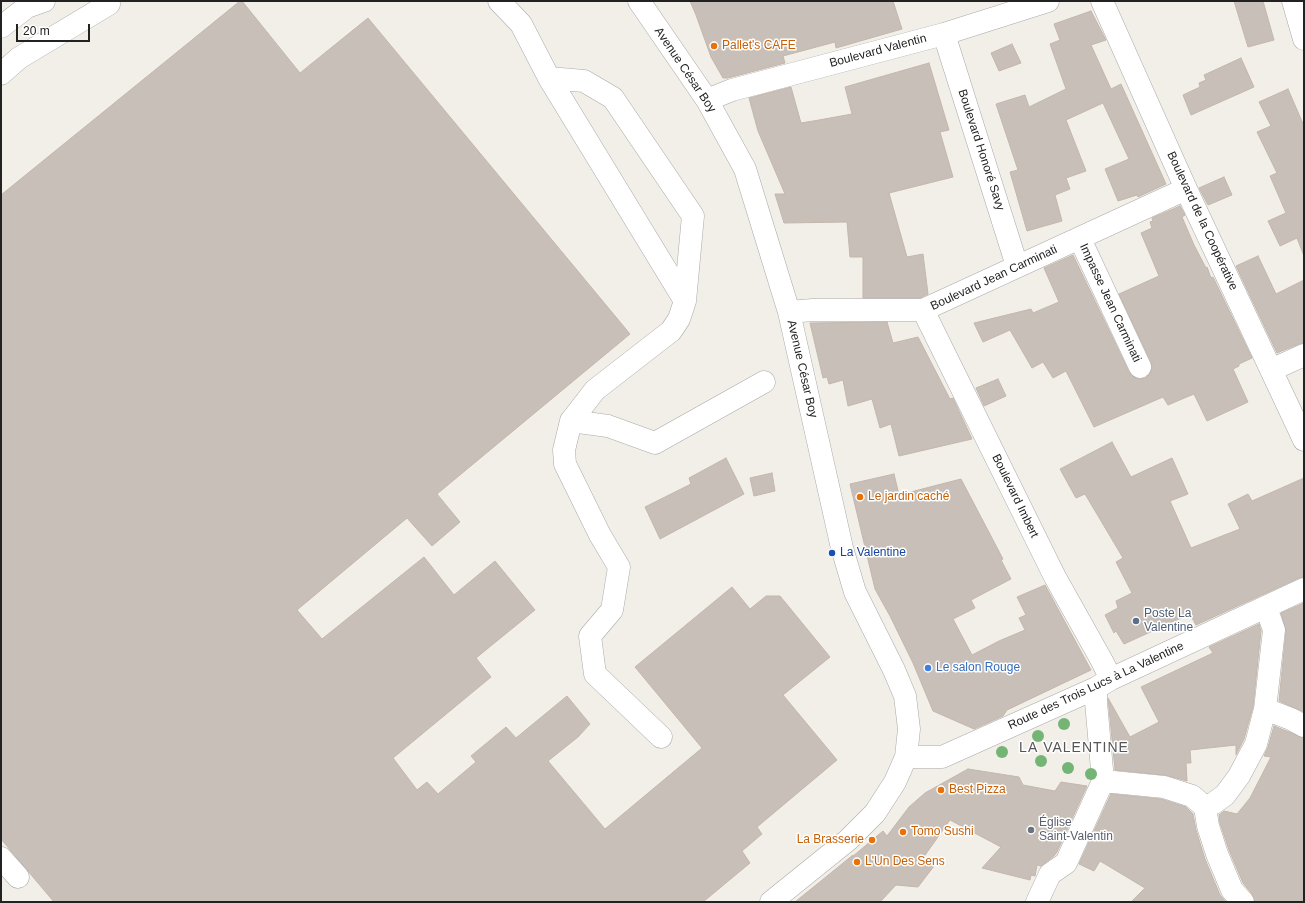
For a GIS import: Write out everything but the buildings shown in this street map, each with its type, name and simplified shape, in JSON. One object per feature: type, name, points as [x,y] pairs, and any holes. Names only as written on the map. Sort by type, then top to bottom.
[{"type":"street","points":[[1,26],[27,7],[44,1]]},
{"type":"street","points":[[1,74],[19,58],[108,4],[108,1]]},
{"type":"street","points":[[499,1],[521,24],[549,78],[685,301]]},
{"type":"street","name":"Avenue César Boy","points":[[639,1],[707,100],[745,170],[789,312],[842,548],[855,592],[894,670],[905,696],[909,729],[906,757],[895,782],[875,813],[848,840],[771,902]]},
{"type":"street","name":"Boulevard Valentin","points":[[707,100],[732,90],[944,34],[1048,1]]},
{"type":"street","name":"Boulevard de la Coopérative","points":[[1102,1],[1186,189],[1304,440]]},
{"type":"street","points":[[1293,1],[1304,39]]},
{"type":"street","name":"Boulevard Honoré Savy","points":[[944,34],[1017,266]]},
{"type":"street","points":[[549,78],[584,81],[613,98],[693,216],[685,301],[679,319],[671,331],[595,390],[571,420],[564,450],[565,464],[600,535],[619,567],[612,610],[590,636],[595,674],[661,736]]},
{"type":"street","name":"Boulevard Jean Carminati","points":[[789,312],[813,310],[923,310],[1186,189]]},
{"type":"street","name":"Impasse Jean Carminati","points":[[1080,238],[1140,367]]},
{"type":"street","name":"Boulevard Imbert","points":[[923,310],[1055,577],[1102,661],[1103,684]]},
{"type":"street","points":[[1271,370],[1304,355]]},
{"type":"street","points":[[571,420],[608,426],[655,443],[764,382]]},
{"type":"street","name":"Route des Trois Lucs à La Valentine","points":[[906,757],[942,757],[1103,684],[1304,589]]},
{"type":"street","points":[[1205,807],[1214,803],[1225,795],[1240,776],[1256,744],[1265,709],[1274,630],[1266,608]]},
{"type":"street","points":[[1037,902],[1050,874],[1066,863],[1103,780],[1096,702],[1103,684]]},
{"type":"street","points":[[1265,709],[1304,726]]},
{"type":"street","points":[[1103,780],[1164,787],[1192,796],[1205,807],[1208,826],[1217,854],[1232,890],[1243,902]]},
{"type":"street","points":[[1,858],[18,877]]},
{"type":"place","name":"Pallet's CAFE","points":[[714,46]]},
{"type":"place","name":"Le jardin caché","points":[[860,497]]},
{"type":"place","name":"La Valentine","points":[[832,553]]},
{"type":"place","name":"Poste La Valentine","points":[[1136,621]]},
{"type":"place","name":"Le salon Rouge","points":[[928,668]]},
{"type":"place","name":"Best Pizza","points":[[941,790]]},
{"type":"place","name":"Église Saint-Valentin","points":[[1031,830]]},
{"type":"place","name":"Tomo Sushi","points":[[903,832]]},
{"type":"place","name":"La Brasserie","points":[[872,840]]},
{"type":"place","name":"L'Un Des Sens","points":[[857,862]]},
{"type":"district","name":"LA VALENTINE","points":[[1074,748]]}]
